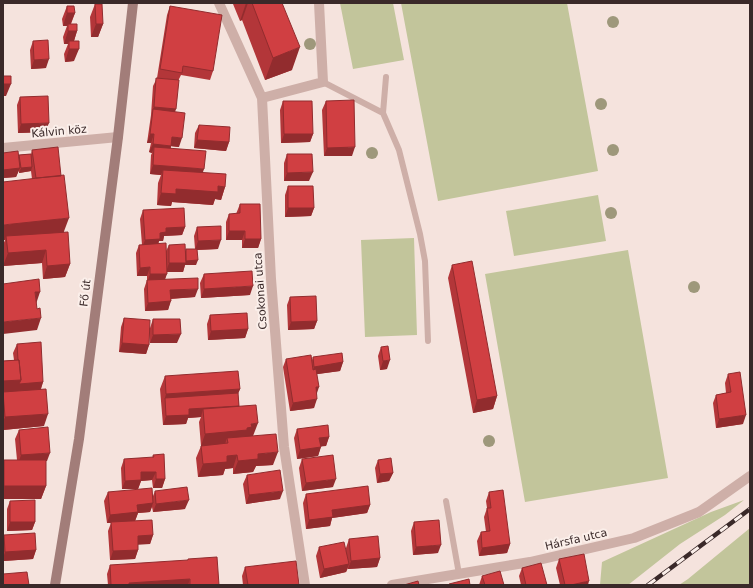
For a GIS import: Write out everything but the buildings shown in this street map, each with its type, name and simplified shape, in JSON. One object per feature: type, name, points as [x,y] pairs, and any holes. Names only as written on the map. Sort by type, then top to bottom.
[{"type":"main road","name":"Fő út","points":[[55,585],[79,439],[118,137],[133,3]]},
{"type":"street","name":"Csokonai utca","points":[[219,3],[262,98],[270,280],[284,447],[305,585]]},
{"type":"street","points":[[262,98],[323,82],[319,3]]},
{"type":"street","name":"Kálvin köz","points":[[3,148],[118,137]]},
{"type":"street","name":"Hársfa utca","points":[[392,585],[530,562],[634,538],[699,512],[750,476]]},
{"type":"lane","points":[[386,77],[383,113],[399,150],[420,234],[425,261],[428,341]]},
{"type":"lane","points":[[323,82],[383,113]]},
{"type":"lane","points":[[446,501],[459,574]]},
{"type":"green space","points":[[340,3],[393,3],[404,60],[353,69]]},
{"type":"green space","points":[[401,3],[567,3],[598,171],[438,201]]},
{"type":"green space","points":[[598,195],[606,241],[514,256],[506,211]]},
{"type":"green space","points":[[414,238],[417,335],[365,337],[361,240]]},
{"type":"green space","points":[[628,250],[668,478],[525,502],[485,274]]},
{"type":"green space","points":[[744,500],[725,515],[680,544],[628,585],[600,585],[602,562],[711,512]]},
{"type":"green space","points":[[750,528],[750,585],[679,585],[688,579]]},
{"type":"railway","points":[[648,585],[750,509]]}]
